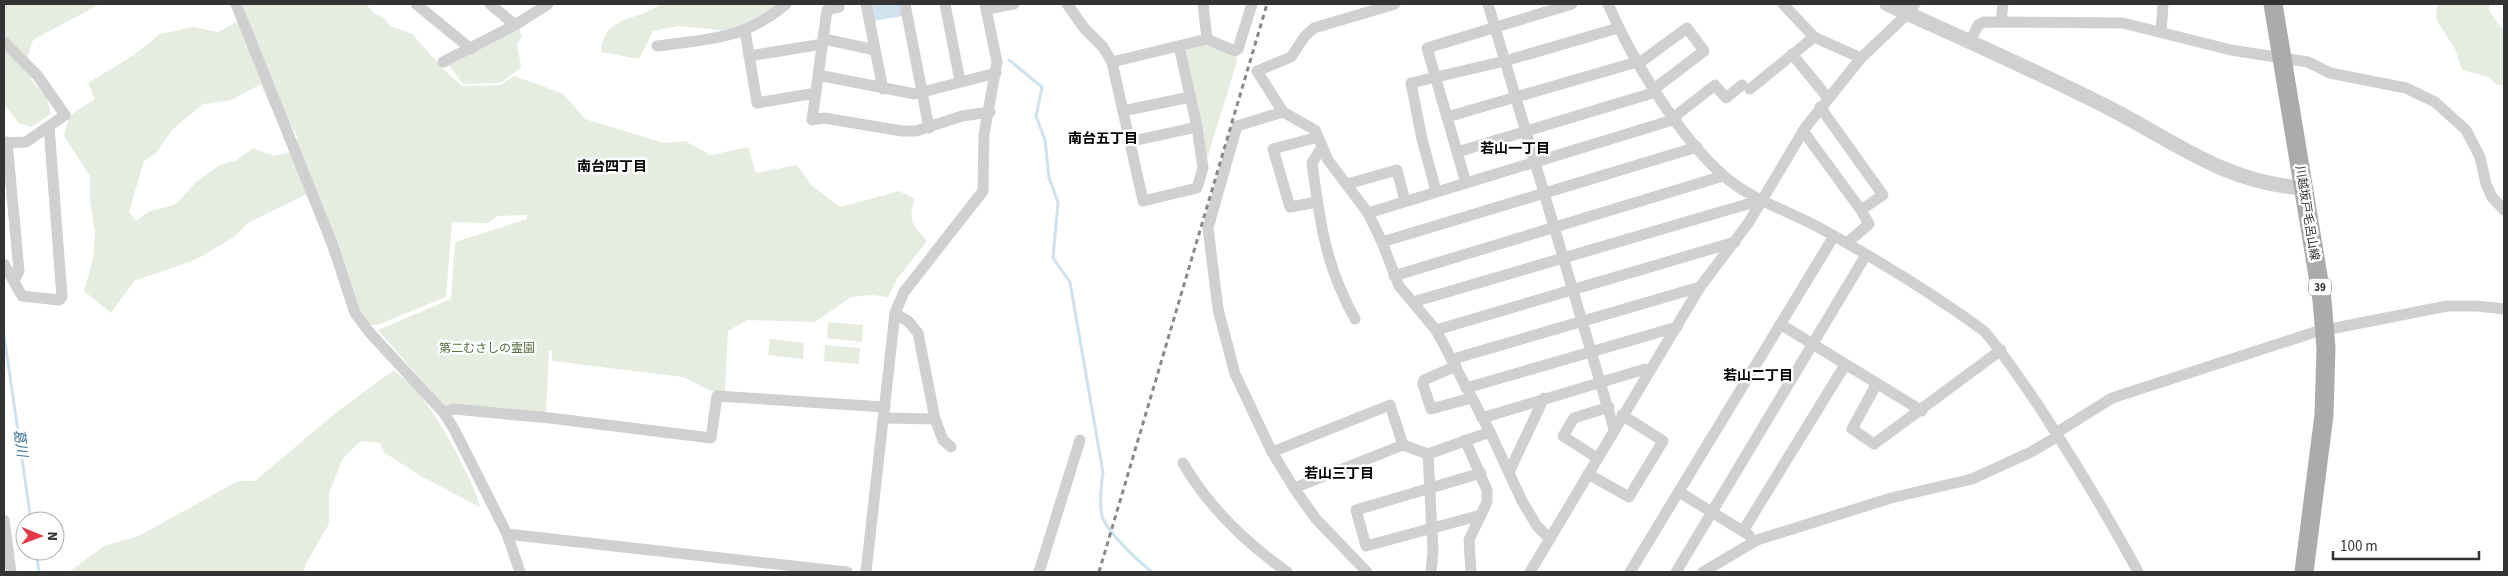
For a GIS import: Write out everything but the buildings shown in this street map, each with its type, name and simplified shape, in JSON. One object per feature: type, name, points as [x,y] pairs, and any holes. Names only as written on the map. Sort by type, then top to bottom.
[{"type":"main road","name":"川越坂戸毛呂山線","points":[[2273,4],[2304,188],[2325,331],[2324,415],[2304,572]]},
{"type":"street","points":[[236,4],[333,246],[355,313],[444,413],[478,472],[507,534],[520,572]]},
{"type":"street","points":[[416,4],[471,49]]},
{"type":"street","points":[[490,4],[515,25]]},
{"type":"street","points":[[443,62],[515,25],[548,4]]},
{"type":"street","points":[[657,46],[709,39],[745,31],[764,21],[786,4]]},
{"type":"street","points":[[838,4],[838,6],[827,10],[812,120],[832,119],[902,131],[928,128],[962,116],[990,112]]},
{"type":"street","points":[[866,4],[883,89]]},
{"type":"street","points":[[905,4],[928,128]]},
{"type":"street","points":[[945,4],[960,81]]},
{"type":"street","points":[[866,572],[895,313],[904,292],[983,191],[984,134],[990,112],[997,62],[986,7],[1014,4]]},
{"type":"street","points":[[1068,4],[1084,28],[1103,47],[1112,62],[1128,142],[1143,200],[1197,188],[1204,168],[1179,46]]},
{"type":"street","points":[[1203,4],[1207,39]]},
{"type":"street","points":[[1112,62],[1207,39],[1235,50],[1238,49],[1252,4]]},
{"type":"street","points":[[1396,4],[1314,28],[1304,36],[1291,57],[1258,71],[1283,112],[1315,130],[1328,160],[1368,213],[1382,242],[1399,286],[1436,330],[1532,517],[1550,539]]},
{"type":"street","points":[[1488,4],[1602,383],[1614,429]]},
{"type":"street","points":[[1466,183],[1427,48],[1572,4]]},
{"type":"street","points":[[1608,4],[1618,28],[1655,91],[1697,147],[1723,176],[1762,202],[1847,243],[1984,331],[2000,350],[2057,435],[2100,503],[2138,572]]},
{"type":"street","points":[[1783,4],[1814,37],[1861,58]]},
{"type":"street","points":[[1887,4],[1911,8],[1970,42],[2113,110],[2211,165],[2259,181],[2304,188]]},
{"type":"street","points":[[2001,22],[2003,4]]},
{"type":"street","points":[[2161,32],[2163,4]]},
{"type":"street","points":[[1530,572],[1700,286],[1735,242],[1762,202],[1803,131],[1861,58],[1911,8]]},
{"type":"street","points":[[1970,42],[1978,25],[1984,22],[2123,23],[2231,50],[2308,62],[2330,73],[2406,88],[2434,102],[2466,130],[2480,158],[2486,184],[2492,197],[2504,210]]},
{"type":"street","points":[[1436,191],[1422,139],[1411,83],[1436,79],[1505,61],[1618,28]]},
{"type":"street","points":[[1447,117],[1637,63],[1686,28],[1704,51],[1655,91],[1457,152]]},
{"type":"street","points":[[745,31],[757,103],[816,93]]},
{"type":"street","points":[[1368,213],[1675,118],[1715,85],[1726,98],[1746,87],[1814,37]]},
{"type":"street","points":[[4,42],[37,75],[64,115],[26,142],[5,142],[8,188],[19,270],[14,282]]},
{"type":"street","points":[[749,56],[823,42],[875,50]]},
{"type":"street","points":[[1792,54],[1883,195],[1861,210]]},
{"type":"street","points":[[818,75],[915,94],[996,73]]},
{"type":"street","points":[[1123,111],[1190,96]]},
{"type":"street","points":[[1283,112],[1237,126],[1208,228],[1218,309],[1235,374],[1272,452],[1294,488],[1316,518],[1367,572]]},
{"type":"street","points":[[4,264],[22,296],[59,300],[62,297],[49,127]]},
{"type":"street","points":[[1128,142],[1197,127]]},
{"type":"street","points":[[1803,131],[1861,210],[1869,224],[1847,243]]},
{"type":"street","points":[[1320,142],[1312,163],[1326,252],[1336,282],[1354,319]]},
{"type":"street","points":[[1317,202],[1290,207],[1273,149],[1320,142]]},
{"type":"street","points":[[1382,242],[1697,147]]},
{"type":"street","points":[[1347,184],[1397,170],[1405,201]]},
{"type":"street","points":[[1394,276],[1554,225],[1723,176]]},
{"type":"street","points":[[1413,302],[1751,203],[1762,202]]},
{"type":"street","points":[[1630,572],[1834,236]]},
{"type":"street","points":[[1436,330],[1735,242]]},
{"type":"street","points":[[1676,572],[1866,255]]},
{"type":"street","points":[[1677,326],[1468,393],[1431,409],[1423,384],[1424,380],[1454,362],[1700,286]]},
{"type":"street","points":[[1703,572],[1757,540],[1891,498],[1972,479],[2031,452],[2112,398],[2191,371],[2325,331],[2447,306],[2477,306],[2504,309]]},
{"type":"street","points":[[895,313],[909,322],[918,333],[935,419],[943,440],[951,447]]},
{"type":"street","points":[[1780,324],[1813,346],[1922,411]]},
{"type":"street","points":[[1877,383],[1852,429],[1874,444],[1922,411],[2000,350]]},
{"type":"street","points":[[1743,531],[1845,365]]},
{"type":"street","points":[[1482,418],[1645,369],[1649,371]]},
{"type":"street","points":[[444,413],[453,409],[550,418],[711,438],[717,396],[935,419]]},
{"type":"street","points":[[1510,472],[1544,398]]},
{"type":"street","points":[[1272,452],[1390,405],[1403,445]]},
{"type":"street","points":[[1597,458],[1563,436],[1574,418],[1609,407]]},
{"type":"street","points":[[1588,474],[1629,498],[1663,441],[1622,415]]},
{"type":"street","points":[[1294,488],[1403,445],[1428,454],[1490,432]]},
{"type":"street","points":[[1039,572],[1080,440]]},
{"type":"street","points":[[1465,440],[1481,473],[1487,496],[1481,515],[1469,540],[1472,572]]},
{"type":"street","points":[[1428,454],[1432,527],[1433,567],[1431,572]]},
{"type":"street","points":[[1183,463],[1196,484],[1222,516],[1257,550],[1287,572]]},
{"type":"street","points":[[1481,473],[1356,510],[1366,546],[1481,515]]},
{"type":"street","points":[[1679,492],[1757,540]]},
{"type":"street","points":[[4,524],[11,572]]},
{"type":"street","points":[[507,534],[847,572]]},
{"type":"green space","points":[[4,4],[100,4],[33,40],[28,56],[32,81],[47,98],[51,114],[31,127],[19,123],[4,104]]},
{"type":"green space","name":"第二むさしの霊園","points":[[236,4],[366,4],[375,14],[383,17],[390,26],[412,34],[443,69],[462,86],[501,85],[514,76],[562,93],[585,119],[664,143],[685,141],[711,155],[748,147],[756,173],[797,165],[811,185],[840,207],[899,191],[915,199],[912,213],[913,222],[927,241],[897,279],[888,297],[871,295],[851,297],[815,322],[747,320],[728,331],[725,391],[711,391],[683,377],[552,361],[552,351],[549,350],[546,413],[444,406],[378,330],[451,299],[455,242],[527,219],[527,215],[498,216],[487,223],[452,222],[446,297],[377,325],[371,325],[346,296],[307,194],[248,223],[234,237],[195,260],[134,281],[111,313],[84,291],[93,259],[95,233],[90,200],[90,176],[64,136],[69,116],[95,99],[88,83],[134,55],[160,34],[193,27],[218,32],[238,21]],"holes":[[[261,84],[271,108],[289,123],[298,137],[288,153],[274,156],[253,148],[237,160],[220,165],[196,182],[176,204],[148,212],[136,221],[129,212],[144,161],[156,153],[173,129],[203,104],[231,100]]]},
{"type":"green space","points":[[660,4],[780,4],[761,19],[728,31],[679,26],[653,31],[639,59],[601,52],[604,40],[615,25],[623,20],[651,10]]},
{"type":"green space","points":[[2437,4],[2489,4],[2489,10],[2500,27],[2504,28],[2504,85],[2497,85],[2489,77],[2462,70],[2455,49],[2436,19]]},
{"type":"green space","points":[[519,28],[522,36],[517,44],[521,67],[501,83],[463,84],[449,65]]},
{"type":"green space","points":[[1209,44],[1238,58],[1207,159],[1185,49]]},
{"type":"green space","points":[[828,322],[863,325],[862,342],[827,338]]},
{"type":"green space","points":[[770,339],[804,343],[803,359],[768,355]]},
{"type":"green space","points":[[825,345],[860,348],[859,364],[824,361]]},
{"type":"green space","points":[[394,370],[415,388],[434,415],[470,480],[480,507],[424,478],[385,453],[380,443],[361,441],[343,458],[329,493],[329,524],[305,565],[304,572],[69,572],[104,546],[139,536],[238,481],[255,481],[338,411]]},
{"type":"water","points":[[869,4],[900,4],[903,16],[873,21]]},
{"type":"waterway","points":[[1009,60],[1042,87],[1036,116],[1045,140],[1049,178],[1058,202],[1053,258],[1070,282],[1103,473],[1100,500],[1102,516],[1116,538],[1152,572]]},
{"type":"waterway","name":"葛川","points":[[4,335],[30,511]]},
{"type":"waterway","name":"葛川","points":[[37,561],[39,572]]},
{"type":"railway","points":[[1099,572],[1267,4]]},
{"type":"district","name":"南台五丁目","points":[[1103,139]]},
{"type":"district","name":"若山一丁目","points":[[1515,149]]},
{"type":"district","name":"南台四丁目","points":[[612,167]]},
{"type":"district","name":"若山二丁目","points":[[1758,376]]},
{"type":"district","name":"若山三丁目","points":[[1339,474]]}]
